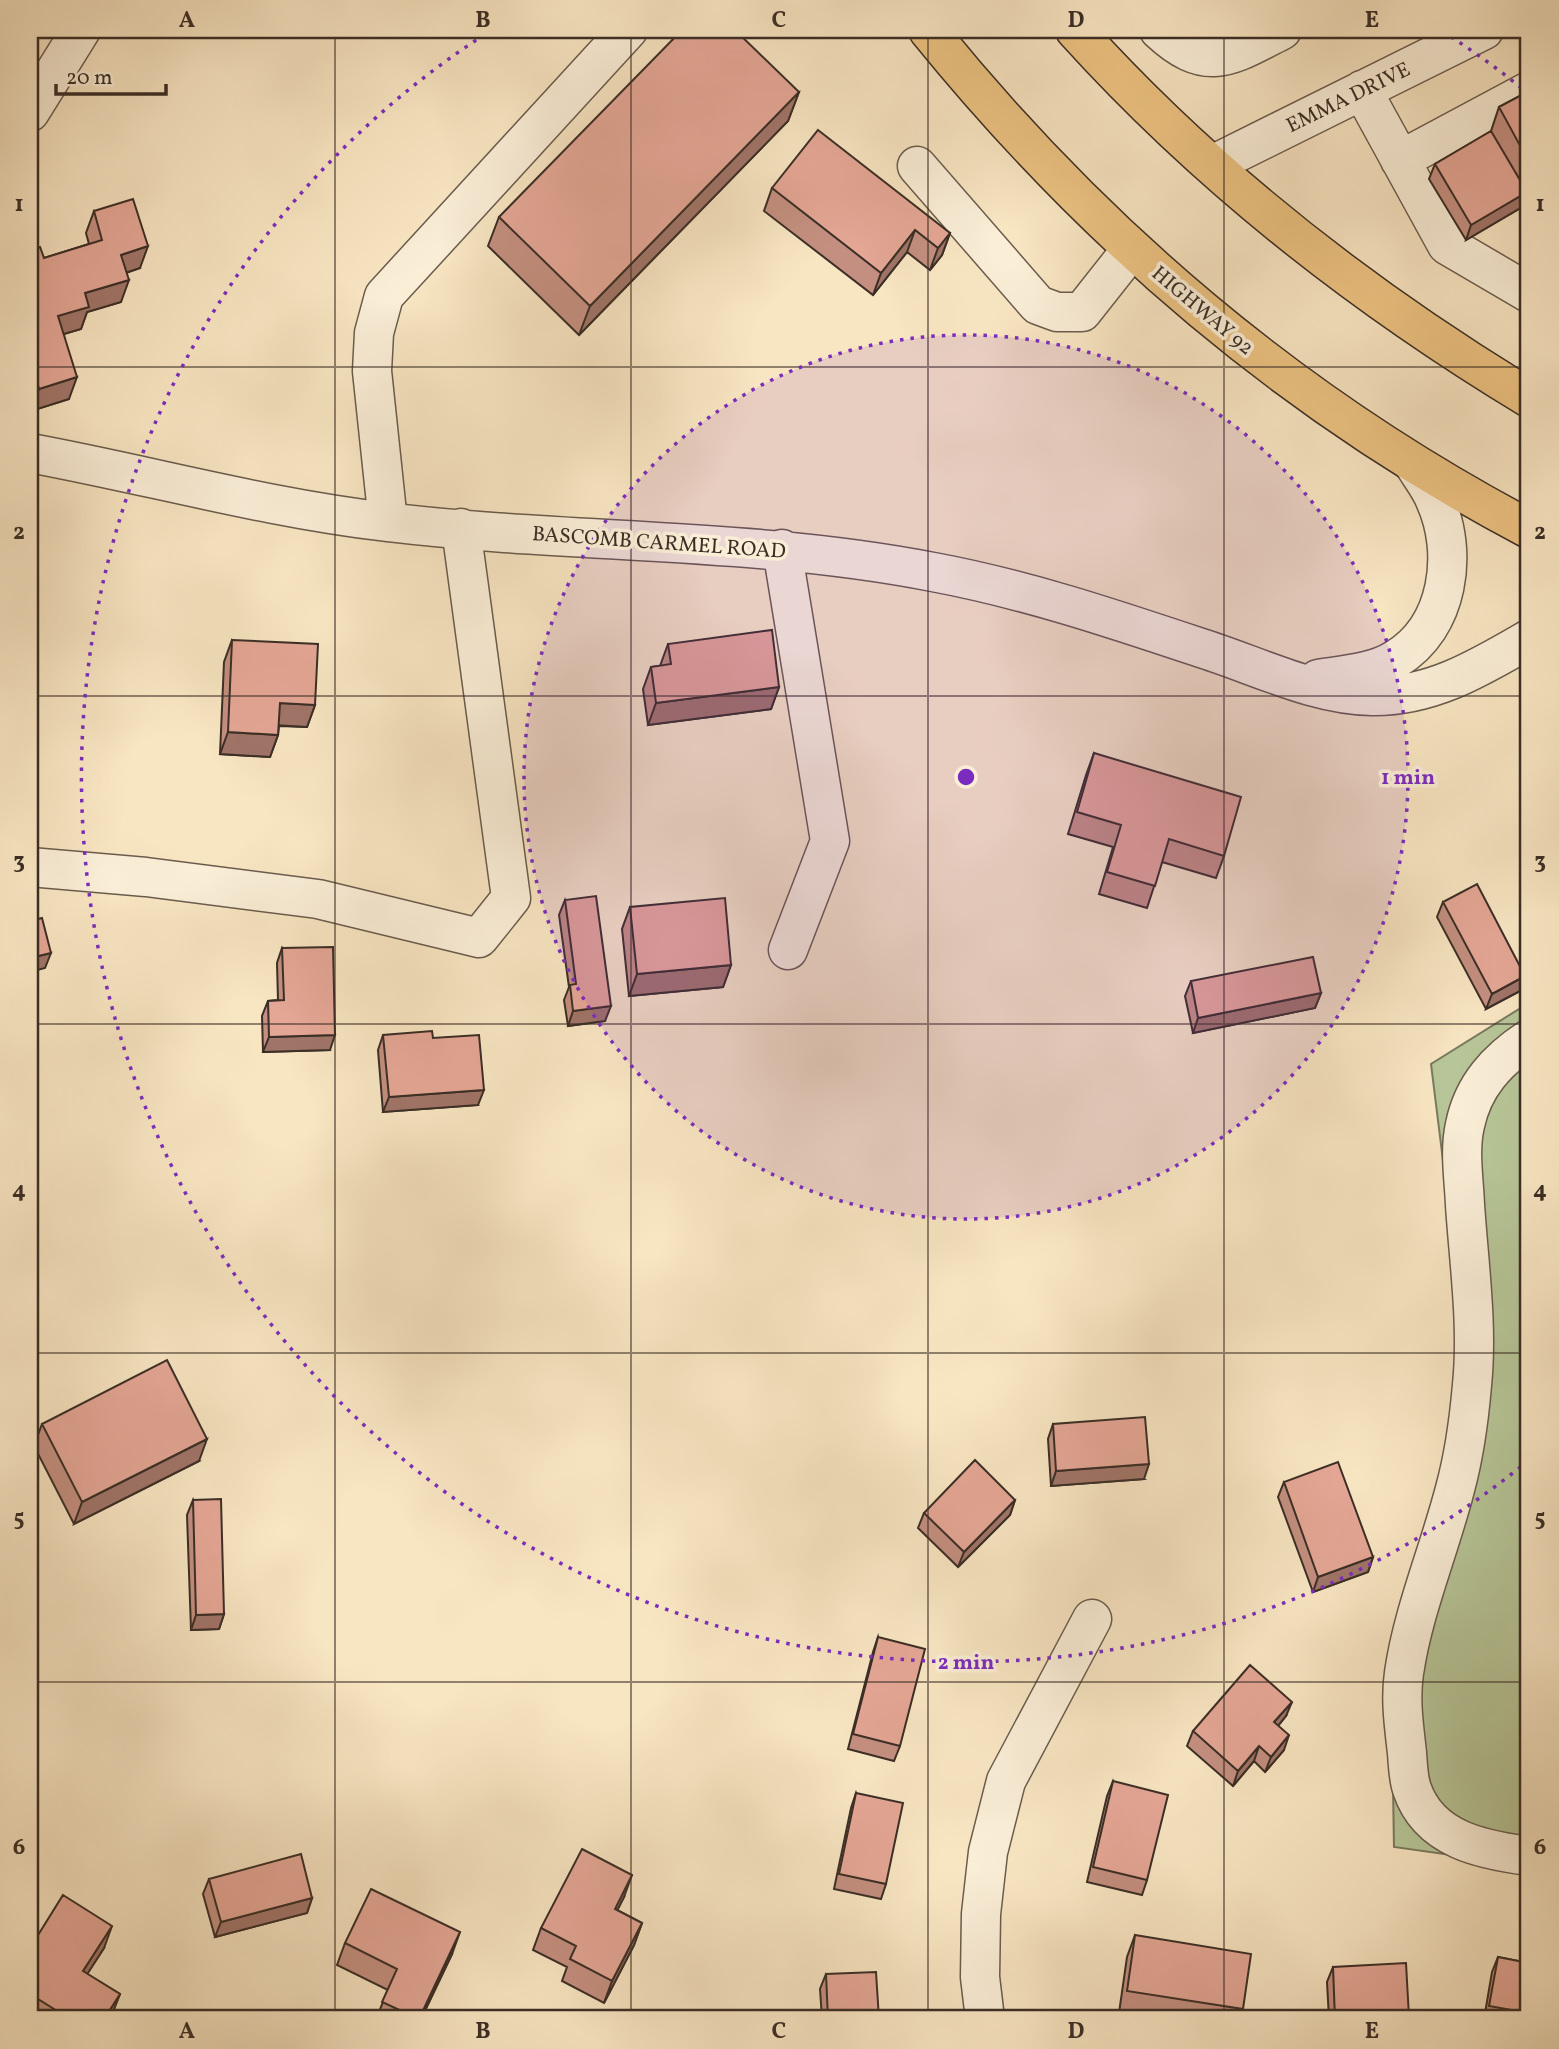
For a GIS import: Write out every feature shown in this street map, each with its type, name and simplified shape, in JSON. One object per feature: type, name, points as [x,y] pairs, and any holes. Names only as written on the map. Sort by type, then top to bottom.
[{"type":"main road","name":"HIGHWAY 92","points":[[928,30],[1029,147],[1131,250],[1187,300],[1265,362],[1413,463],[1529,529]]},
{"type":"main road","points":[[1075,30],[1123,83],[1212,165],[1377,299],[1529,398]]},
{"type":"street","points":[[30,112],[81,30]]},
{"type":"street","points":[[388,522],[372,371],[374,333],[384,296],[628,30]]},
{"type":"street","points":[[1159,30],[1179,48],[1203,57],[1230,57],[1282,30]]},
{"type":"street","name":"EMMA DRIVE","points":[[1212,165],[1485,30]]},
{"type":"street","points":[[1362,90],[1447,245],[1529,293]]},
{"type":"street","points":[[1400,160],[1529,91]]},
{"type":"street","points":[[917,166],[1038,305],[1057,312],[1082,312],[1131,250]]},
{"type":"street","name":"BASCOMB CARMEL ROAD","points":[[30,453],[251,500],[388,522],[782,549],[847,556],[925,570],[1024,593],[1279,674],[1315,688],[1368,696],[1403,695],[1448,683],[1529,639]]},
{"type":"street","name":"BASCOMB CARMEL ROAD","points":[[1279,674],[1319,679],[1361,672],[1396,659],[1421,637],[1440,608],[1447,574],[1445,534],[1435,500],[1413,463]]},
{"type":"street","points":[[30,867],[146,877],[318,899],[480,938],[511,898],[461,528]]},
{"type":"street","points":[[782,549],[830,841],[788,950]]},
{"type":"street","points":[[1529,1039],[1511,1051],[1486,1075],[1464,1127],[1463,1165],[1473,1327],[1471,1394],[1455,1488],[1404,1674],[1402,1711],[1412,1788],[1430,1819],[1450,1836],[1480,1848],[1529,1856]]},
{"type":"street","points":[[985,2019],[979,1977],[981,1914],[988,1852],[1006,1781],[1092,1619]]},
{"type":"green space","points":[[1527,1004],[1529,1866],[1394,1847],[1391,1665],[1444,1463],[1459,1371],[1447,1193],[1431,1064]]},
{"type":"building","points":[[682,30],[735,30],[799,92],[590,306],[499,217]]},
{"type":"building","points":[[1529,91],[1529,162],[1499,107]]},
{"type":"building","points":[[818,130],[950,233],[938,248],[915,230],[881,273],[772,188]]},
{"type":"building","points":[[1491,131],[1527,192],[1471,225],[1435,164]]},
{"type":"building","points":[[133,199],[148,246],[121,255],[129,280],[85,293],[89,307],[58,316],[77,377],[39,389],[30,357],[30,250],[40,247],[44,258],[102,240],[94,211]]},
{"type":"building","points":[[772,630],[779,687],[656,703],[651,667],[671,664],[668,644]]},
{"type":"building","points":[[232,640],[318,644],[315,705],[280,703],[278,735],[228,732]]},
{"type":"building","points":[[1094,753],[1241,797],[1224,856],[1169,839],[1155,886],[1107,872],[1121,825],[1077,812]]},
{"type":"building","points":[[1477,884],[1525,976],[1492,994],[1443,902]]},
{"type":"building","points":[[596,896],[611,1006],[573,1011],[570,985],[576,984],[565,900]]},
{"type":"building","points":[[725,898],[731,965],[637,974],[630,907]]},
{"type":"building","points":[[42,918],[51,953],[30,958],[30,921]]},
{"type":"building","points":[[333,947],[335,1035],[269,1037],[268,1001],[284,1000],[282,948]]},
{"type":"building","points":[[1313,957],[1321,993],[1198,1018],[1191,981]]},
{"type":"building","points":[[432,1031],[433,1038],[479,1035],[484,1090],[389,1097],[383,1035]]},
{"type":"building","points":[[167,1360],[207,1439],[82,1502],[42,1424]]},
{"type":"building","points":[[1145,1417],[1149,1464],[1056,1471],[1053,1424]]},
{"type":"building","points":[[975,1460],[1015,1500],[964,1552],[924,1513]]},
{"type":"building","points":[[1338,1462],[1373,1557],[1318,1577],[1284,1482]]},
{"type":"building","points":[[221,1499],[224,1614],[196,1615],[193,1500]]},
{"type":"building","points":[[878,1637],[925,1649],[900,1746],[853,1734]]},
{"type":"building","points":[[1250,1665],[1292,1702],[1274,1722],[1289,1735],[1271,1757],[1259,1746],[1238,1771],[1193,1731]]},
{"type":"building","points":[[1113,1781],[1168,1795],[1147,1880],[1093,1867]]},
{"type":"building","points":[[856,1793],[903,1803],[886,1884],[839,1874]]},
{"type":"building","points":[[582,1849],[632,1875],[615,1909],[642,1923],[612,1981],[570,1959],[576,1946],[541,1928]]},
{"type":"building","points":[[301,1854],[312,1898],[221,1922],[209,1879]]},
{"type":"building","points":[[371,1889],[460,1932],[419,2019],[382,2002],[397,1969],[345,1943]]},
{"type":"building","points":[[63,1895],[112,1926],[83,1971],[120,1994],[104,2019],[70,2019],[30,1994],[30,1948]]},
{"type":"building","points":[[1135,1935],[1251,1954],[1243,2009],[1127,1991]]},
{"type":"building","points":[[1498,1957],[1529,1963],[1529,2013],[1489,2006]]},
{"type":"building","points":[[1406,1963],[1409,2017],[1335,2019],[1333,1967]]},
{"type":"building","points":[[876,1972],[879,2019],[828,2019],[826,1974]]}]
